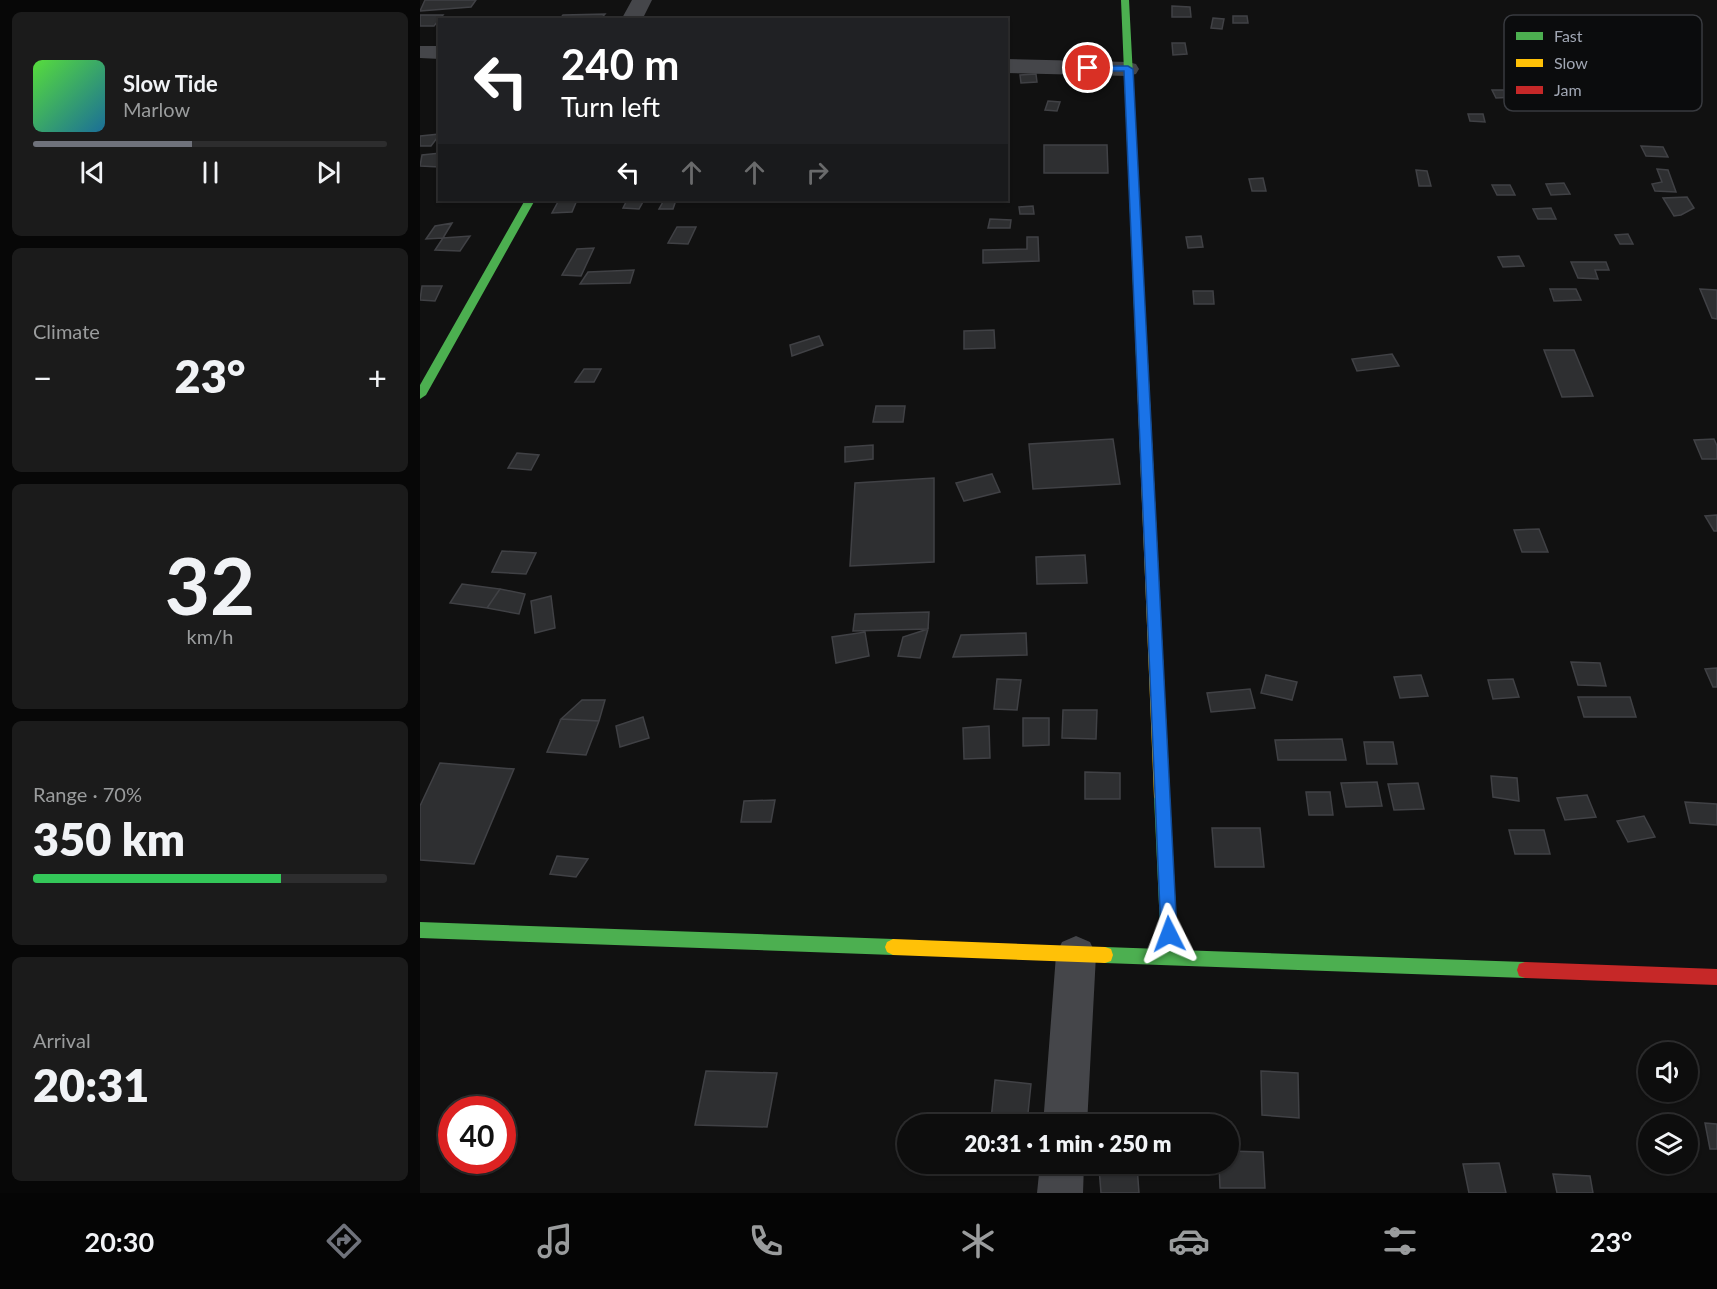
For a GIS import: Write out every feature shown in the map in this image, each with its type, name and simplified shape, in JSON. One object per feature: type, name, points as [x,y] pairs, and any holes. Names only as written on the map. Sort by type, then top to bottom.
[{"type":"street","points":[[632,18],[642,0]]},
{"type":"street","points":[[1125,0],[1170,958]]},
{"type":"street","points":[[420,52],[438,53]]},
{"type":"street","points":[[1008,66],[1128,69]]},
{"type":"street","points":[[420,395],[428,366],[529,201]]},
{"type":"street","points":[[420,930],[1717,977]]},
{"type":"street","points":[[1066,1114],[1076,955]]},
{"type":"street","points":[[1060,1193],[1061,1174]]},
{"type":"building","points":[[425,0],[476,0],[471,7],[420,11]]},
{"type":"building","points":[[1172,6],[1190,7],[1191,17],[1172,17]]},
{"type":"building","points":[[605,14],[602,18],[561,18],[563,15]]},
{"type":"building","points":[[420,15],[443,15],[438,18],[434,26],[420,26]]},
{"type":"building","points":[[1233,16],[1247,16],[1248,23],[1233,23]]},
{"type":"building","points":[[1213,18],[1224,19],[1222,29],[1211,28]]},
{"type":"building","points":[[1172,43],[1185,43],[1187,54],[1173,55]]},
{"type":"building","points":[[1036,74],[1037,82],[1021,83],[1020,75]]},
{"type":"building","points":[[1492,90],[1504,90],[1504,98],[1496,98]]},
{"type":"building","points":[[1048,101],[1060,102],[1057,111],[1045,110]]},
{"type":"building","points":[[1468,114],[1483,114],[1485,122],[1470,121]]},
{"type":"building","points":[[438,134],[431,146],[420,146],[420,136]]},
{"type":"building","points":[[1044,145],[1107,145],[1108,173],[1044,173]]},
{"type":"building","points":[[1641,146],[1663,147],[1668,157],[1646,156]]},
{"type":"building","points":[[438,153],[438,167],[420,166],[422,155]]},
{"type":"building","points":[[1657,169],[1668,170],[1676,192],[1655,191],[1652,184],[1662,182]]},
{"type":"building","points":[[1416,170],[1427,171],[1431,186],[1419,186]]},
{"type":"building","points":[[1263,178],[1266,191],[1252,191],[1249,179]]},
{"type":"building","points":[[1564,183],[1570,194],[1551,195],[1546,184]]},
{"type":"building","points":[[1492,185],[1510,185],[1515,195],[1497,195]]},
{"type":"building","points":[[1687,197],[1694,208],[1674,216],[1663,198]]},
{"type":"building","points":[[558,201],[577,201],[572,212],[552,213]]},
{"type":"building","points":[[626,201],[643,201],[639,209],[623,208]]},
{"type":"building","points":[[663,201],[676,201],[673,209],[659,209]]},
{"type":"building","points":[[1033,206],[1034,214],[1020,214],[1019,207]]},
{"type":"building","points":[[1551,208],[1556,219],[1538,219],[1533,209]]},
{"type":"building","points":[[990,219],[1011,220],[1010,228],[988,228]]},
{"type":"building","points":[[452,223],[443,238],[426,239],[435,226]]},
{"type":"building","points":[[677,227],[696,227],[688,244],[668,243]]},
{"type":"building","points":[[1628,234],[1633,244],[1620,244],[1615,235]]},
{"type":"building","points":[[470,236],[460,251],[435,250],[443,238]]},
{"type":"building","points":[[1201,236],[1203,247],[1188,248],[1186,237]]},
{"type":"building","points":[[1027,237],[1038,237],[1039,261],[983,263],[983,250],[1027,249]]},
{"type":"building","points":[[594,248],[581,276],[562,275],[577,249]]},
{"type":"building","points":[[1519,256],[1524,266],[1503,267],[1498,257]]},
{"type":"building","points":[[1571,262],[1606,262],[1609,270],[1595,270],[1598,279],[1578,278]]},
{"type":"building","points":[[634,270],[630,283],[580,284],[588,272]]},
{"type":"building","points":[[422,286],[442,286],[435,301],[420,300]]},
{"type":"building","points":[[1550,289],[1576,289],[1581,300],[1554,301]]},
{"type":"building","points":[[1700,289],[1717,290],[1717,319],[1712,318]]},
{"type":"building","points":[[1193,291],[1213,291],[1214,304],[1194,304]]},
{"type":"building","points":[[994,330],[995,348],[964,349],[964,331]]},
{"type":"building","points":[[819,336],[823,345],[792,356],[790,345]]},
{"type":"building","points":[[1544,350],[1574,350],[1593,396],[1562,397]]},
{"type":"building","points":[[1392,354],[1399,366],[1357,371],[1352,359]]},
{"type":"building","points":[[584,369],[601,369],[594,382],[575,382]]},
{"type":"building","points":[[876,406],[905,406],[903,422],[873,422]]},
{"type":"building","points":[[1113,439],[1120,484],[1033,489],[1029,444]]},
{"type":"building","points":[[1714,439],[1717,446],[1717,459],[1702,459],[1694,440]]},
{"type":"building","points":[[873,445],[873,459],[845,462],[845,447]]},
{"type":"building","points":[[517,453],[539,455],[531,470],[508,468]]},
{"type":"building","points":[[992,474],[1000,492],[964,501],[956,483]]},
{"type":"building","points":[[934,478],[934,562],[850,566],[855,483]]},
{"type":"building","points":[[1717,515],[1717,531],[1714,531],[1705,516]]},
{"type":"building","points":[[1539,529],[1548,552],[1522,552],[1514,530]]},
{"type":"building","points":[[502,551],[536,553],[526,574],[492,572]]},
{"type":"building","points":[[1085,555],[1087,583],[1037,584],[1036,557]]},
{"type":"building","points":[[462,584],[500,589],[487,608],[450,603]]},
{"type":"building","points":[[500,589],[525,594],[519,614],[487,608]]},
{"type":"building","points":[[551,596],[555,628],[535,633],[531,601]]},
{"type":"building","points":[[929,612],[928,629],[853,631],[855,614]]},
{"type":"building","points":[[928,629],[920,658],[898,656],[903,637]]},
{"type":"building","points":[[865,632],[869,656],[836,663],[832,637]]},
{"type":"building","points":[[1026,633],[1027,655],[953,657],[961,635]]},
{"type":"building","points":[[1571,662],[1600,663],[1606,686],[1578,685]]},
{"type":"building","points":[[1717,668],[1717,687],[1713,687],[1705,669]]},
{"type":"building","points":[[1266,675],[1297,682],[1292,700],[1261,693]]},
{"type":"building","points":[[1421,675],[1428,696],[1400,698],[1394,677]]},
{"type":"building","points":[[997,679],[1021,680],[1017,710],[994,709]]},
{"type":"building","points":[[1513,679],[1519,697],[1493,699],[1488,680]]},
{"type":"building","points":[[1250,689],[1255,708],[1211,712],[1207,693]]},
{"type":"building","points":[[1578,697],[1630,697],[1636,717],[1584,717]]},
{"type":"building","points":[[582,700],[605,700],[599,721],[561,719]]},
{"type":"building","points":[[1063,710],[1097,710],[1096,739],[1062,738]]},
{"type":"building","points":[[643,717],[649,738],[620,747],[616,726]]},
{"type":"building","points":[[1023,718],[1049,718],[1049,745],[1023,746]]},
{"type":"building","points":[[561,719],[599,721],[586,755],[547,752]]},
{"type":"building","points":[[989,726],[990,758],[964,759],[963,728]]},
{"type":"building","points":[[1342,739],[1346,760],[1278,760],[1275,740]]},
{"type":"building","points":[[1364,742],[1393,742],[1397,764],[1367,764]]},
{"type":"building","points":[[440,763],[514,769],[474,864],[420,860],[420,806]]},
{"type":"building","points":[[1085,772],[1120,773],[1120,799],[1085,799]]},
{"type":"building","points":[[1491,776],[1517,778],[1519,801],[1493,797]]},
{"type":"building","points":[[1377,782],[1382,806],[1346,807],[1341,783]]},
{"type":"building","points":[[1418,783],[1424,809],[1394,810],[1388,784]]},
{"type":"building","points":[[1306,792],[1330,792],[1333,815],[1309,815]]},
{"type":"building","points":[[1587,795],[1596,817],[1565,820],[1557,798]]},
{"type":"building","points":[[775,800],[771,822],[741,822],[744,801]]},
{"type":"building","points":[[1685,802],[1717,804],[1717,825],[1690,823]]},
{"type":"building","points":[[1644,816],[1655,837],[1628,842],[1617,821]]},
{"type":"building","points":[[1212,828],[1260,828],[1264,867],[1215,867]]},
{"type":"building","points":[[1509,830],[1544,830],[1550,854],[1515,854]]},
{"type":"building","points":[[557,856],[588,859],[576,877],[550,874]]},
{"type":"building","points":[[706,1071],[777,1073],[767,1127],[695,1125]]},
{"type":"building","points":[[1261,1071],[1298,1073],[1299,1118],[1262,1115]]},
{"type":"building","points":[[995,1080],[1031,1084],[1028,1114],[992,1114]]},
{"type":"building","points":[[1705,1123],[1717,1124],[1717,1149],[1710,1149]]},
{"type":"building","points":[[1239,1151],[1263,1152],[1265,1188],[1220,1188],[1219,1174],[1239,1174]]},
{"type":"building","points":[[1499,1163],[1506,1193],[1469,1193],[1463,1164]]},
{"type":"building","points":[[1099,1174],[1138,1174],[1139,1193],[1101,1193]]},
{"type":"building","points":[[1553,1174],[1590,1176],[1593,1193],[1557,1193]]},
{"type":"traffic: fast","points":[[1125,0],[1143,381]]},
{"type":"traffic: fast","points":[[420,395],[529,201]]},
{"type":"traffic: fast","points":[[1162,797],[1170,958]]},
{"type":"traffic: fast","points":[[420,930],[893,947]]},
{"type":"traffic: fast","points":[[1105,955],[1525,970]]},
{"type":"traffic: slow","points":[[1143,381],[1162,797]]},
{"type":"traffic: slow","points":[[893,947],[1105,955]]},
{"type":"traffic: jam","points":[[1525,970],[1717,977]]},
{"type":"route","points":[[1088,68],[1128,69],[1169,934]]}]
